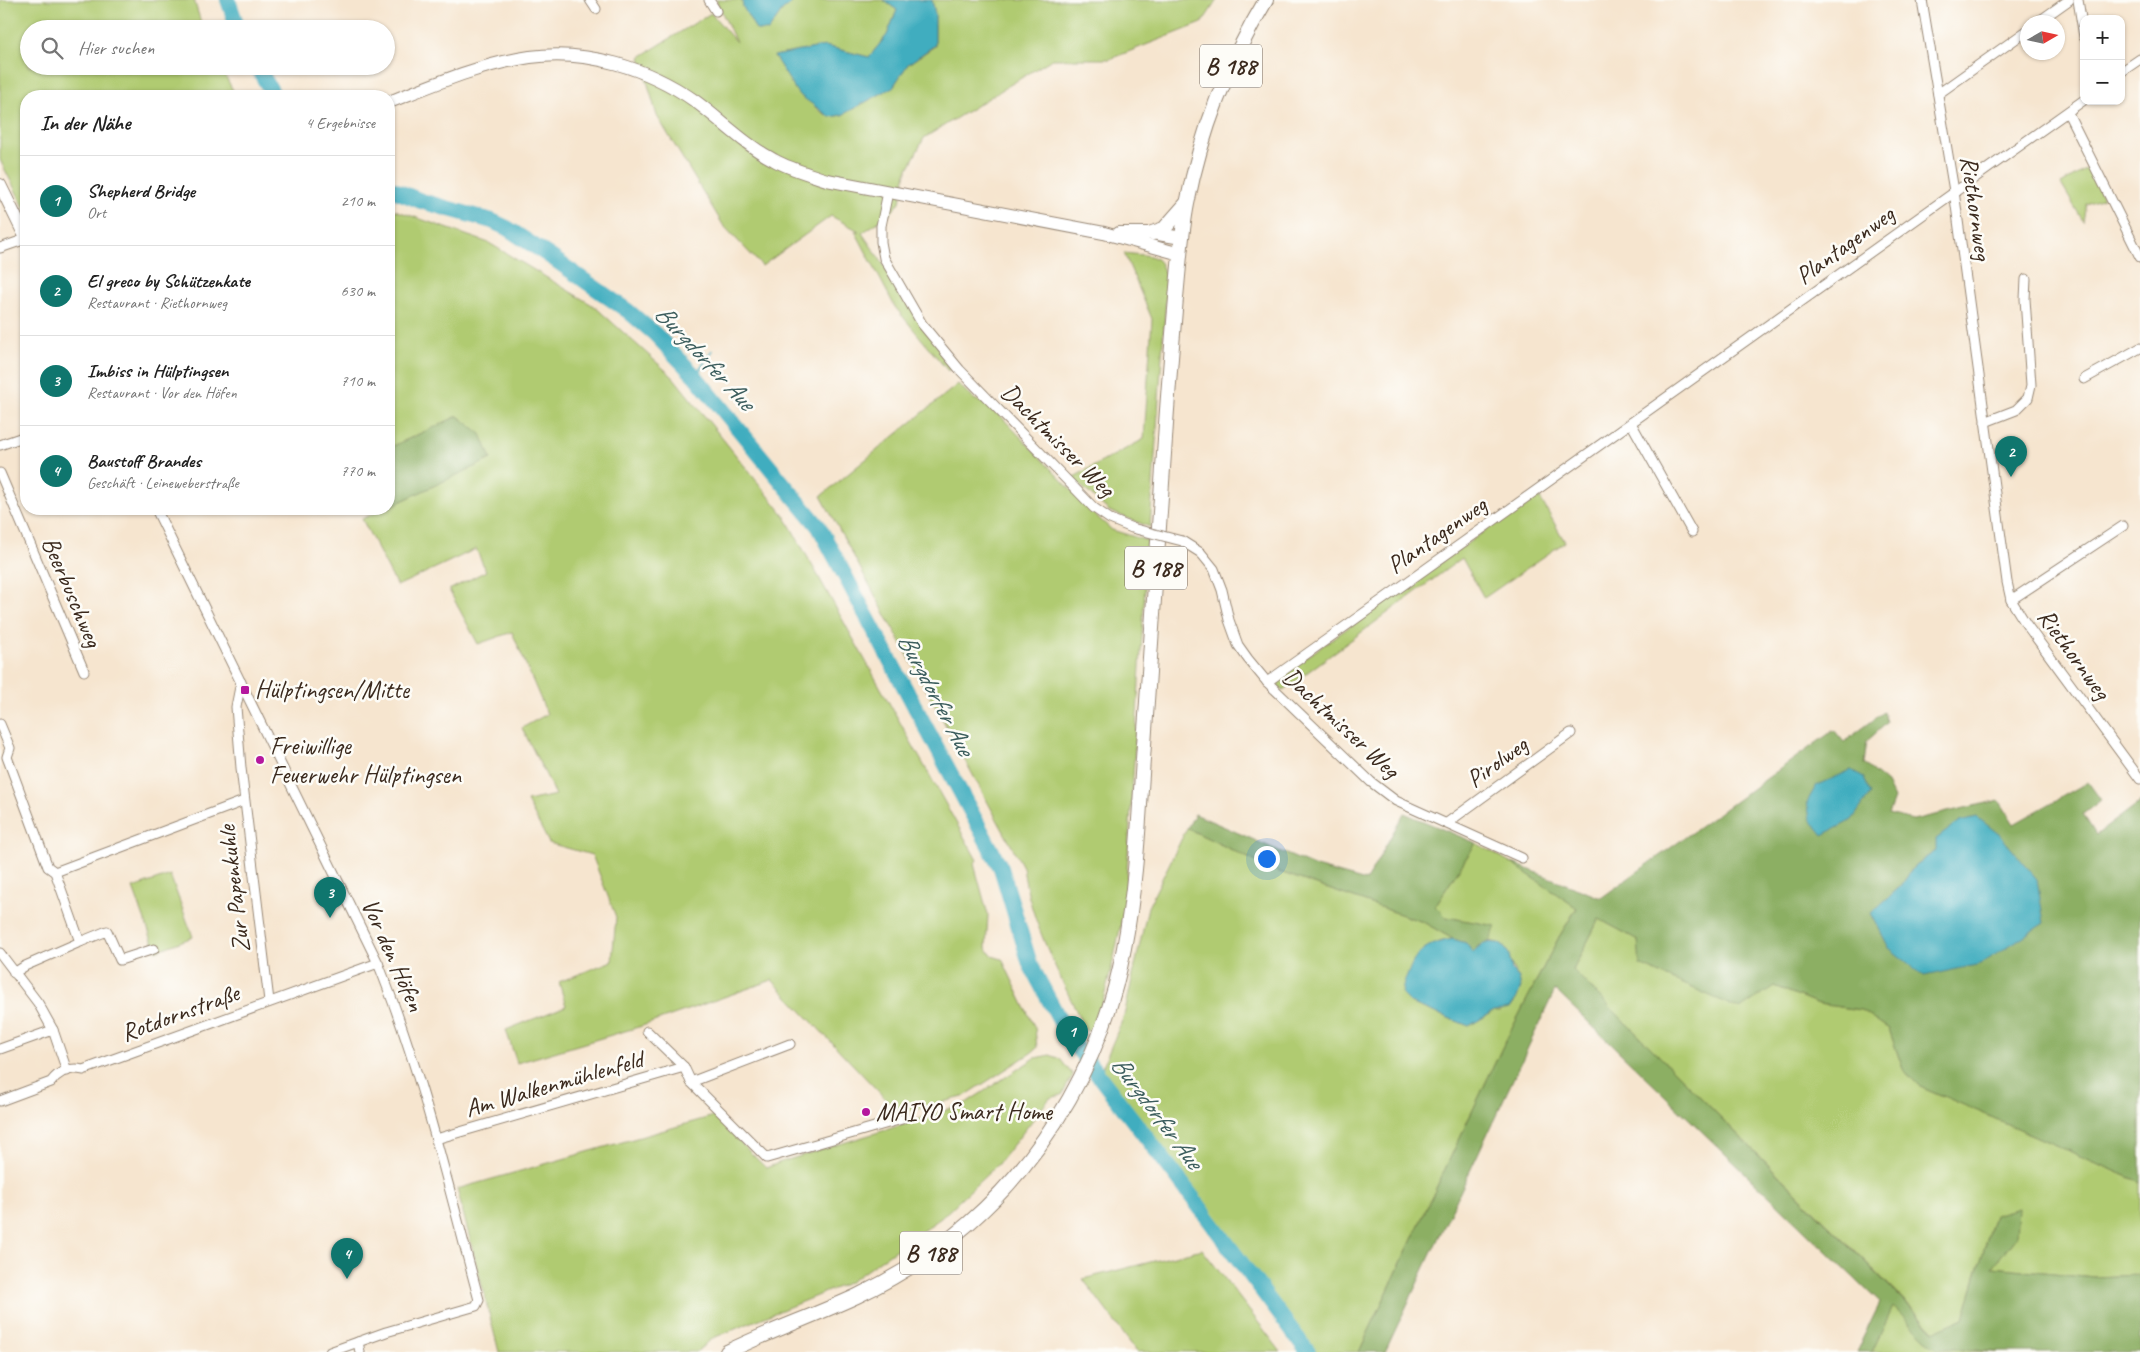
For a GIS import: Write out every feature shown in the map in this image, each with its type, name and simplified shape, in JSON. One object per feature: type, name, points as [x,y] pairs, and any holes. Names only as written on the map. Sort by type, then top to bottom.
[{"type":"main road","name":"B 188","points":[[727,1352],[874,1288],[907,1269],[939,1247],[983,1210],[1016,1175],[1045,1138],[1073,1092],[1096,1045],[1112,1001],[1124,951],[1135,867],[1170,368],[1180,254],[1187,203],[1204,136],[1224,81],[1244,36],[1266,0]]},
{"type":"main road","points":[[1152,233],[1164,229],[1187,203]]},
{"type":"street","points":[[590,0],[596,9]]},
{"type":"street","points":[[709,0],[716,11]]},
{"type":"street","name":"Riethornweg","points":[[1922,0],[1954,191],[2011,600],[2041,645],[2140,779]]},
{"type":"street","points":[[2048,15],[2069,0]]},
{"type":"street","points":[[2078,0],[2080,15]]},
{"type":"street","points":[[1938,94],[2020,36]]},
{"type":"street","points":[[395,100],[467,72],[530,57],[563,56],[608,62],[636,70],[670,85],[773,160],[827,180],[1104,233],[1180,254]]},
{"type":"street","points":[[2125,69],[2140,59]]},
{"type":"street","name":"Plantagenweg","points":[[1267,682],[1954,191],[2080,103]]},
{"type":"street","points":[[2068,113],[2140,257]]},
{"type":"street","points":[[0,185],[20,226]]},
{"type":"street","name":"Dachtmisser Weg","points":[[888,192],[880,226],[884,258],[922,324],[960,370],[1094,508],[1110,519],[1132,528],[1182,541],[1201,553],[1214,569],[1238,644],[1267,682],[1371,782],[1396,801],[1522,858]]},
{"type":"street","points":[[1104,233],[1152,233],[1182,238]]},
{"type":"street","points":[[0,248],[20,240]]},
{"type":"street","name":"Riethornweg","points":[[1986,422],[2016,410],[2028,398],[2031,385],[2025,299],[2026,279]]},
{"type":"street","points":[[2084,379],[2140,348]]},
{"type":"street","points":[[1631,423],[1692,532]]},
{"type":"street","points":[[0,445],[20,438]]},
{"type":"street","name":"Beerbuschweg","points":[[0,473],[84,671]]},
{"type":"street","name":"Vor den Höfen","points":[[159,515],[378,963],[418,1073],[479,1300],[476,1306],[358,1342]]},
{"type":"street","name":"Riethornweg","points":[[2011,600],[2124,526]]},
{"type":"street","name":"Zur Papenkuhle","points":[[241,682],[236,707],[244,801],[269,1002]]},
{"type":"street","points":[[0,724],[10,748],[4,758],[48,867],[55,872],[80,942]]},
{"type":"street","name":"Pirolweg","points":[[1448,823],[1571,733]]},
{"type":"street","name":"Zur Papenkuhle","points":[[55,872],[244,801]]},
{"type":"street","points":[[14,973],[25,966],[107,931],[120,960],[154,949]]},
{"type":"street","points":[[0,953],[38,1003],[53,1030],[67,1071]]},
{"type":"street","name":"Rotdornstraße","points":[[0,1101],[51,1082],[57,1075],[75,1068],[83,1070],[378,963]]},
{"type":"street","points":[[0,1049],[53,1030]]},
{"type":"street","name":"Am Walkenmühlenfeld","points":[[647,1031],[684,1067],[691,1082],[767,1158],[776,1157],[902,1119]]},
{"type":"street","points":[[691,1082],[790,1044]]},
{"type":"street","name":"Am Walkenmühlenfeld","points":[[436,1140],[684,1067]]},
{"type":"street","points":[[330,1352],[358,1342],[360,1352]]},
{"type":"green space","points":[[0,0],[194,0],[200,20],[20,20],[20,75],[225,75],[233,90],[20,90],[20,199],[0,160]]},
{"type":"green space","points":[[716,0],[742,0],[743,7],[768,31],[782,11],[795,0],[883,0],[897,10],[887,35],[869,57],[825,46],[774,56],[818,110],[830,117],[842,115],[893,87],[908,64],[935,46],[935,14],[932,0],[1217,0],[1202,23],[1110,59],[1052,59],[924,138],[906,173],[900,202],[890,214],[862,233],[952,365],[948,371],[895,307],[855,231],[859,231],[831,216],[762,266],[723,225],[657,116],[640,57],[711,13],[736,42]]},
{"type":"green space","points":[[2088,168],[2103,198],[2086,204],[2083,221],[2061,184]]},
{"type":"green space","points":[[395,210],[489,243],[594,306],[673,377],[784,515],[977,860],[974,864],[988,915],[986,947],[992,956],[1002,959],[1035,1028],[1037,1048],[963,1097],[899,1113],[772,980],[642,1026],[517,1063],[506,1030],[566,1006],[559,982],[612,961],[616,917],[592,855],[549,843],[527,801],[556,795],[522,728],[547,714],[512,632],[478,644],[449,590],[486,571],[476,549],[397,586],[362,519],[371,515],[395,515],[395,504],[491,458],[458,416],[395,445]]},
{"type":"green space","points":[[1124,253],[1149,256],[1158,260],[1162,265],[1167,283],[1150,527],[1109,511],[1072,478],[1144,439],[1152,319]]},
{"type":"green space","points":[[958,384],[974,399],[992,407],[1094,514],[1112,530],[1148,541],[1125,902],[1112,967],[1093,1032],[1085,1030],[1048,950],[1032,909],[1023,867],[821,496]]},
{"type":"green space","points":[[458,416],[481,434],[491,459],[395,504],[395,445]]},
{"type":"green space","points":[[1533,497],[1540,498],[1565,542],[1484,598],[1462,558],[1282,691],[1277,684],[1281,675]]},
{"type":"green space","points":[[1884,712],[1887,723],[1867,741],[1864,764],[1887,783],[1894,798],[1888,814],[1913,820],[1999,800],[2014,824],[2088,782],[2101,800],[2083,814],[2096,835],[2140,802],[2140,1182],[1918,1085],[1903,1069],[1889,1029],[1861,1010],[1819,1004],[1774,986],[1740,1009],[1640,965],[1638,940],[1599,919],[1573,970],[1934,1331],[1964,1318],[1994,1215],[2018,1208],[2016,1236],[1993,1267],[2094,1277],[2140,1275],[2140,1352],[1996,1352],[1955,1348],[1938,1350],[1893,1307],[1872,1352],[1856,1352],[1880,1303],[1555,990],[1385,1352],[1359,1352],[1502,1048],[1559,937],[1577,908],[1510,862],[1601,898],[1834,730],[1844,742]],"holes":[[[1936,851],[1889,948],[1892,894],[1901,886],[1915,865]]]},
{"type":"green space","points":[[1404,813],[1476,843],[1435,906],[1446,917],[1496,926],[1490,941],[1478,946],[1473,954],[1466,943],[1453,939],[1423,922],[1271,869],[1187,828],[1195,814],[1316,867],[1366,881]]},
{"type":"green space","points":[[1187,828],[1271,869],[1423,922],[1453,939],[1438,942],[1424,949],[1402,995],[1410,1003],[1469,1026],[1494,1011],[1501,1011],[1519,978],[1502,944],[1490,941],[1495,926],[1446,917],[1435,906],[1476,843],[1510,862],[1577,907],[1559,937],[1502,1048],[1359,1352],[1316,1352],[1102,1068],[1124,1016],[1148,907]]},
{"type":"green space","points":[[170,875],[193,937],[156,951],[133,888]]},
{"type":"green space","points":[[1599,919],[1638,940],[1774,986],[1819,1004],[1861,1010],[1889,1029],[1903,1069],[1918,1085],[2140,1182],[2140,1275],[2094,1277],[1992,1267],[2016,1236],[1994,1215],[1964,1318],[1935,1331],[1573,970]]},
{"type":"green space","points":[[1050,1055],[1060,1059],[1073,1075],[1062,1095],[1050,1098],[998,1164],[941,1218],[848,1283],[713,1338],[696,1352],[499,1352],[457,1189],[714,1116],[766,1168],[966,1103],[1035,1058]]},
{"type":"green space","points":[[1202,1249],[1281,1352],[1137,1352],[1083,1279]]},
{"type":"green space","points":[[1893,1306],[1938,1350],[1955,1348],[1996,1352],[1872,1352]]},
{"type":"water","points":[[742,0],[795,0],[782,11],[768,31],[756,30],[743,7]]},
{"type":"water","points":[[883,0],[932,0],[935,14],[935,45],[908,64],[893,87],[842,115],[830,117],[798,94],[774,56],[825,46],[869,57],[887,35],[897,10]]},
{"type":"water","points":[[1851,770],[1864,777],[1870,794],[1852,820],[1823,835],[1810,819],[1807,802],[1816,786]]},
{"type":"water","points":[[1977,817],[2000,835],[2037,879],[2044,923],[1981,964],[1924,976],[1889,948],[1871,913],[1901,886],[1915,865],[1936,851],[1936,839],[1960,821]]},
{"type":"water","points":[[1453,939],[1466,943],[1473,953],[1486,943],[1502,944],[1509,954],[1512,970],[1519,978],[1521,987],[1517,998],[1510,1008],[1494,1011],[1469,1026],[1410,1003],[1402,995],[1410,967],[1418,954],[1436,943]]},
{"type":"waterway","name":"Burgdorfer Aue","points":[[228,0],[235,20]]},
{"type":"waterway","name":"Burgdorfer Aue","points":[[262,75],[271,90]]},
{"type":"waterway","name":"Burgdorfer Aue","points":[[395,190],[421,201],[492,221],[507,228],[628,311],[655,334],[695,376],[819,527],[1001,868],[1030,964],[1068,1036],[1308,1352]]},
{"type":"waterway","points":[[695,376],[712,351]]},
{"type":"place","name":"El greco by Schützenkate","points":[[2011,477]]},
{"type":"place","name":"Hülptingsen/Mitte","points":[[245,690]]},
{"type":"place","name":"Freiwillige Feuerwehr Hülptingsen","points":[[260,760]]},
{"type":"place","name":"Imbiss in Hülptingsen","points":[[330,918]]},
{"type":"place","name":"Shepherd Bridge","points":[[1072,1057]]},
{"type":"place","name":"MAIYO Smart Home","points":[[866,1112]]},
{"type":"place","name":"Baustoff Brandes","points":[[347,1279]]}]
